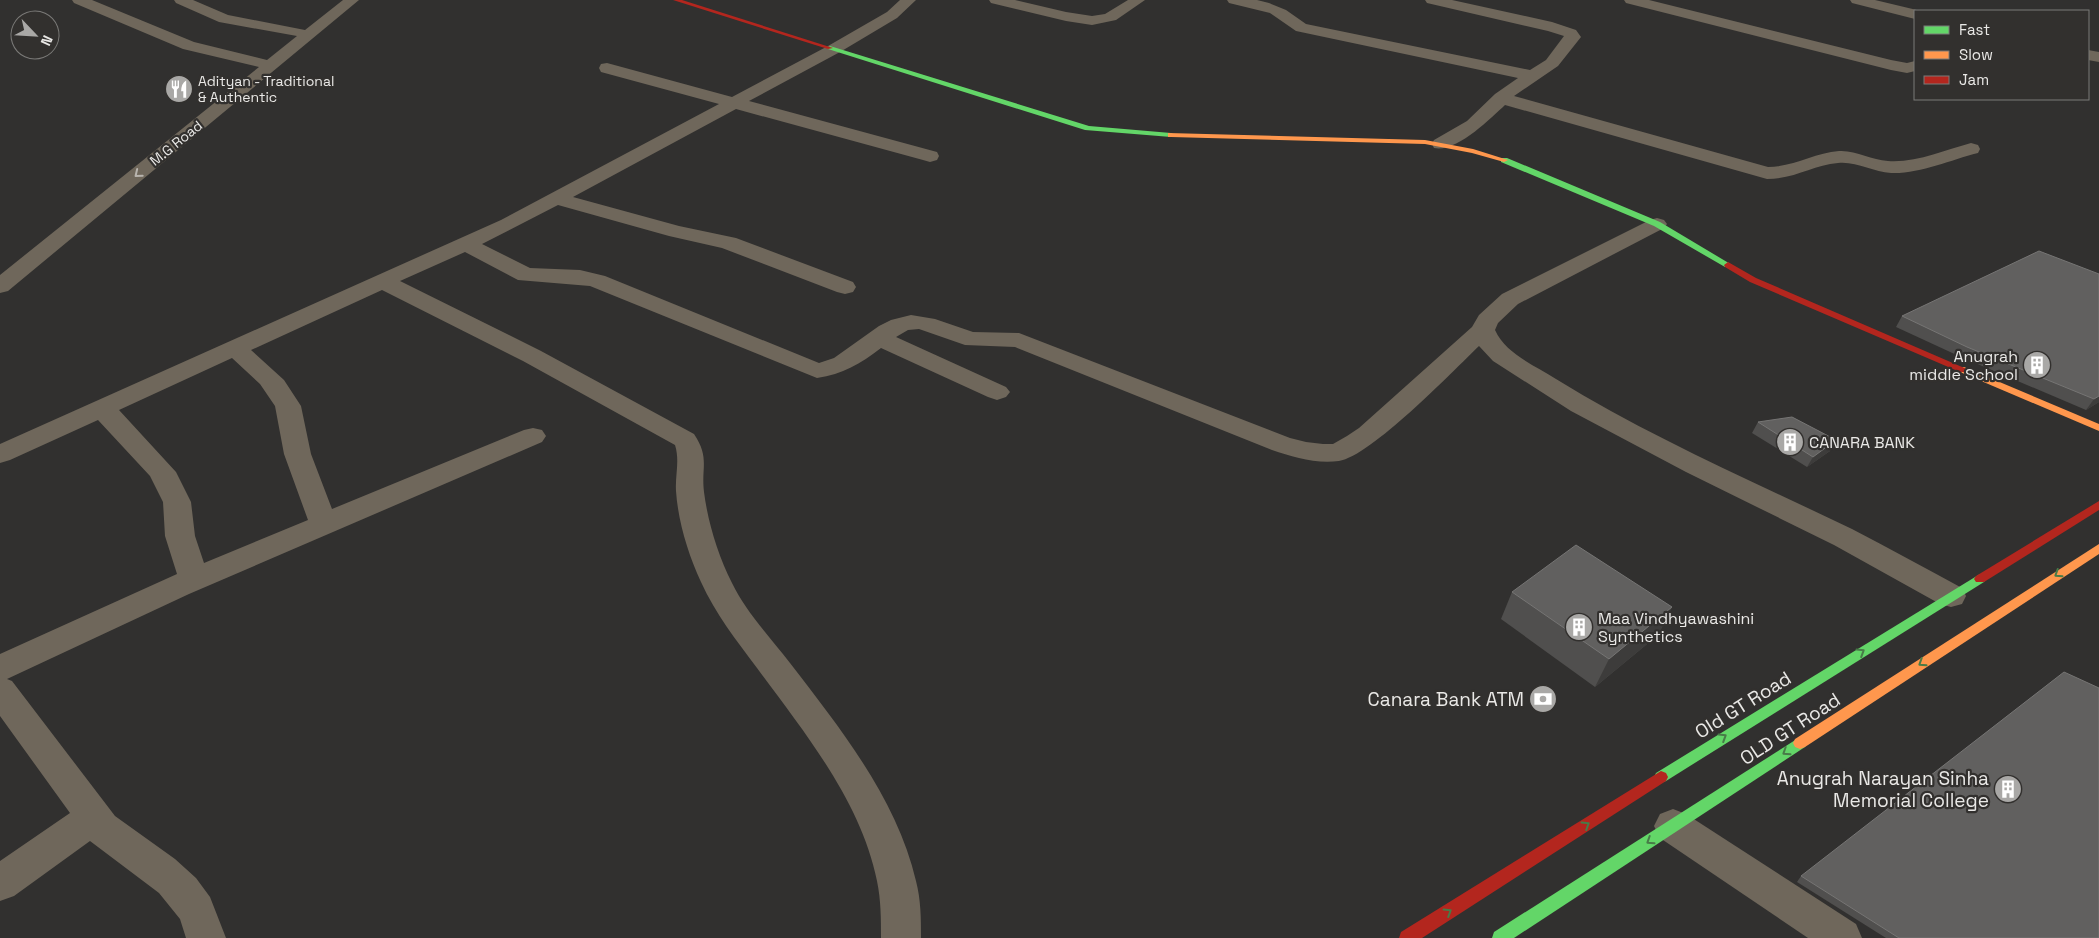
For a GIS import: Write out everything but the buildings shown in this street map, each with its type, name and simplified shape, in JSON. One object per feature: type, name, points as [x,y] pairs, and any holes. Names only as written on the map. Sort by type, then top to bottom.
[{"type":"street","points":[[79,0],[189,46],[262,63]]},
{"type":"street","points":[[182,0],[214,16],[234,22],[299,32]]},
{"type":"street","points":[[676,0],[1059,120],[1096,129],[1178,136],[1441,144],[1503,160],[1657,224],[1753,280],[2099,428]]},
{"type":"street","points":[[0,454],[466,244],[557,199],[737,103],[892,15],[908,0]]},
{"type":"street","points":[[996,0],[1075,18],[1099,21],[1108,19],[1138,0]]},
{"type":"street","points":[[1234,0],[1274,10],[1284,14],[1290,21],[1301,28],[1318,33],[1533,76]]},
{"type":"street","points":[[1432,0],[1552,27],[1570,33],[1573,36],[1566,48],[1552,63],[1501,98],[1473,125],[1441,144]]},
{"type":"street","points":[[1631,0],[1891,65],[1907,68],[1914,66]]},
{"type":"street","points":[[1857,0],[1914,14]]},
{"type":"street","name":"M.G Road","points":[[32,238],[262,63],[299,32],[338,6]]},
{"type":"street","name":"M.G Road","points":[[0,286],[338,6]]},
{"type":"street","points":[[606,68],[930,156]]},
{"type":"street","points":[[1501,98],[1766,173],[1782,174],[1792,172],[1822,160],[1842,157],[1899,168],[1971,149]]},
{"type":"street","points":[[557,199],[676,232],[728,243],[844,287]]},
{"type":"street","points":[[466,244],[526,275],[580,277],[597,281],[817,371],[829,371],[897,327],[910,322],[946,329],[972,339],[1002,338],[1019,340],[1281,444],[1304,451],[1339,452],[1368,434],[1483,330],[1487,320],[1510,299],[1657,224]]},
{"type":"street","points":[[382,281],[532,356],[685,440],[692,450],[690,489],[696,524],[716,582],[731,609],[836,750],[859,790],[883,838],[896,875],[900,901],[901,938]]},
{"type":"street","points":[[1483,330],[1489,343],[1502,356],[1580,405],[1696,466],[1844,538],[1951,596]]},
{"type":"street","points":[[879,338],[997,392]]},
{"type":"street","points":[[234,348],[279,390],[285,399],[294,420],[295,444],[300,462],[324,524]]},
{"type":"street","points":[[102,408],[162,472],[170,486],[177,502],[180,536],[194,579]]},
{"type":"street","points":[[0,668],[194,579],[533,436]]},
{"type":"street","name":"Old GT Road","points":[[1407,938],[1734,730],[2099,505]]},
{"type":"street","name":"OLD GT Road","points":[[1500,938],[2099,548]]},
{"type":"street","points":[[0,690],[102,828],[174,882],[192,902],[206,938]]},
{"type":"street","points":[[0,884],[94,817]]},
{"type":"street","points":[[1673,826],[1842,938]]},
{"type":"traffic: fast","points":[[830,48],[1088,128],[1171,135]]},
{"type":"traffic: fast","points":[[1504,160],[1657,224],[1728,265]]},
{"type":"traffic: fast","points":[[1661,777],[1980,579]]},
{"type":"traffic: fast","points":[[1500,938],[1800,743]]},
{"type":"traffic: slow","points":[[1171,135],[1425,142],[1473,151],[1504,160]]},
{"type":"traffic: slow","points":[[1964,370],[2099,428]]},
{"type":"traffic: slow","points":[[1800,743],[2099,548]]},
{"type":"traffic: jam","points":[[676,0],[830,48]]},
{"type":"traffic: jam","points":[[1728,265],[1753,280],[1964,370]]},
{"type":"traffic: jam","points":[[1980,579],[2099,505]]},
{"type":"traffic: jam","points":[[1407,938],[1661,777]]},
{"type":"place","name":"Adityan - Traditional & Authentic","points":[[179,89]]},
{"type":"place","name":"Anugrah middle School","points":[[2037,365]]},
{"type":"place","name":"CANARA BANK","points":[[1790,442]]},
{"type":"place","name":"Maa Vindhyawashini Synthetics","points":[[1579,627]]},
{"type":"place","name":"Canara Bank ATM","points":[[1543,699]]},
{"type":"place","name":"Anugrah Narayan Sinha Memorial College","points":[[2008,789]]}]
